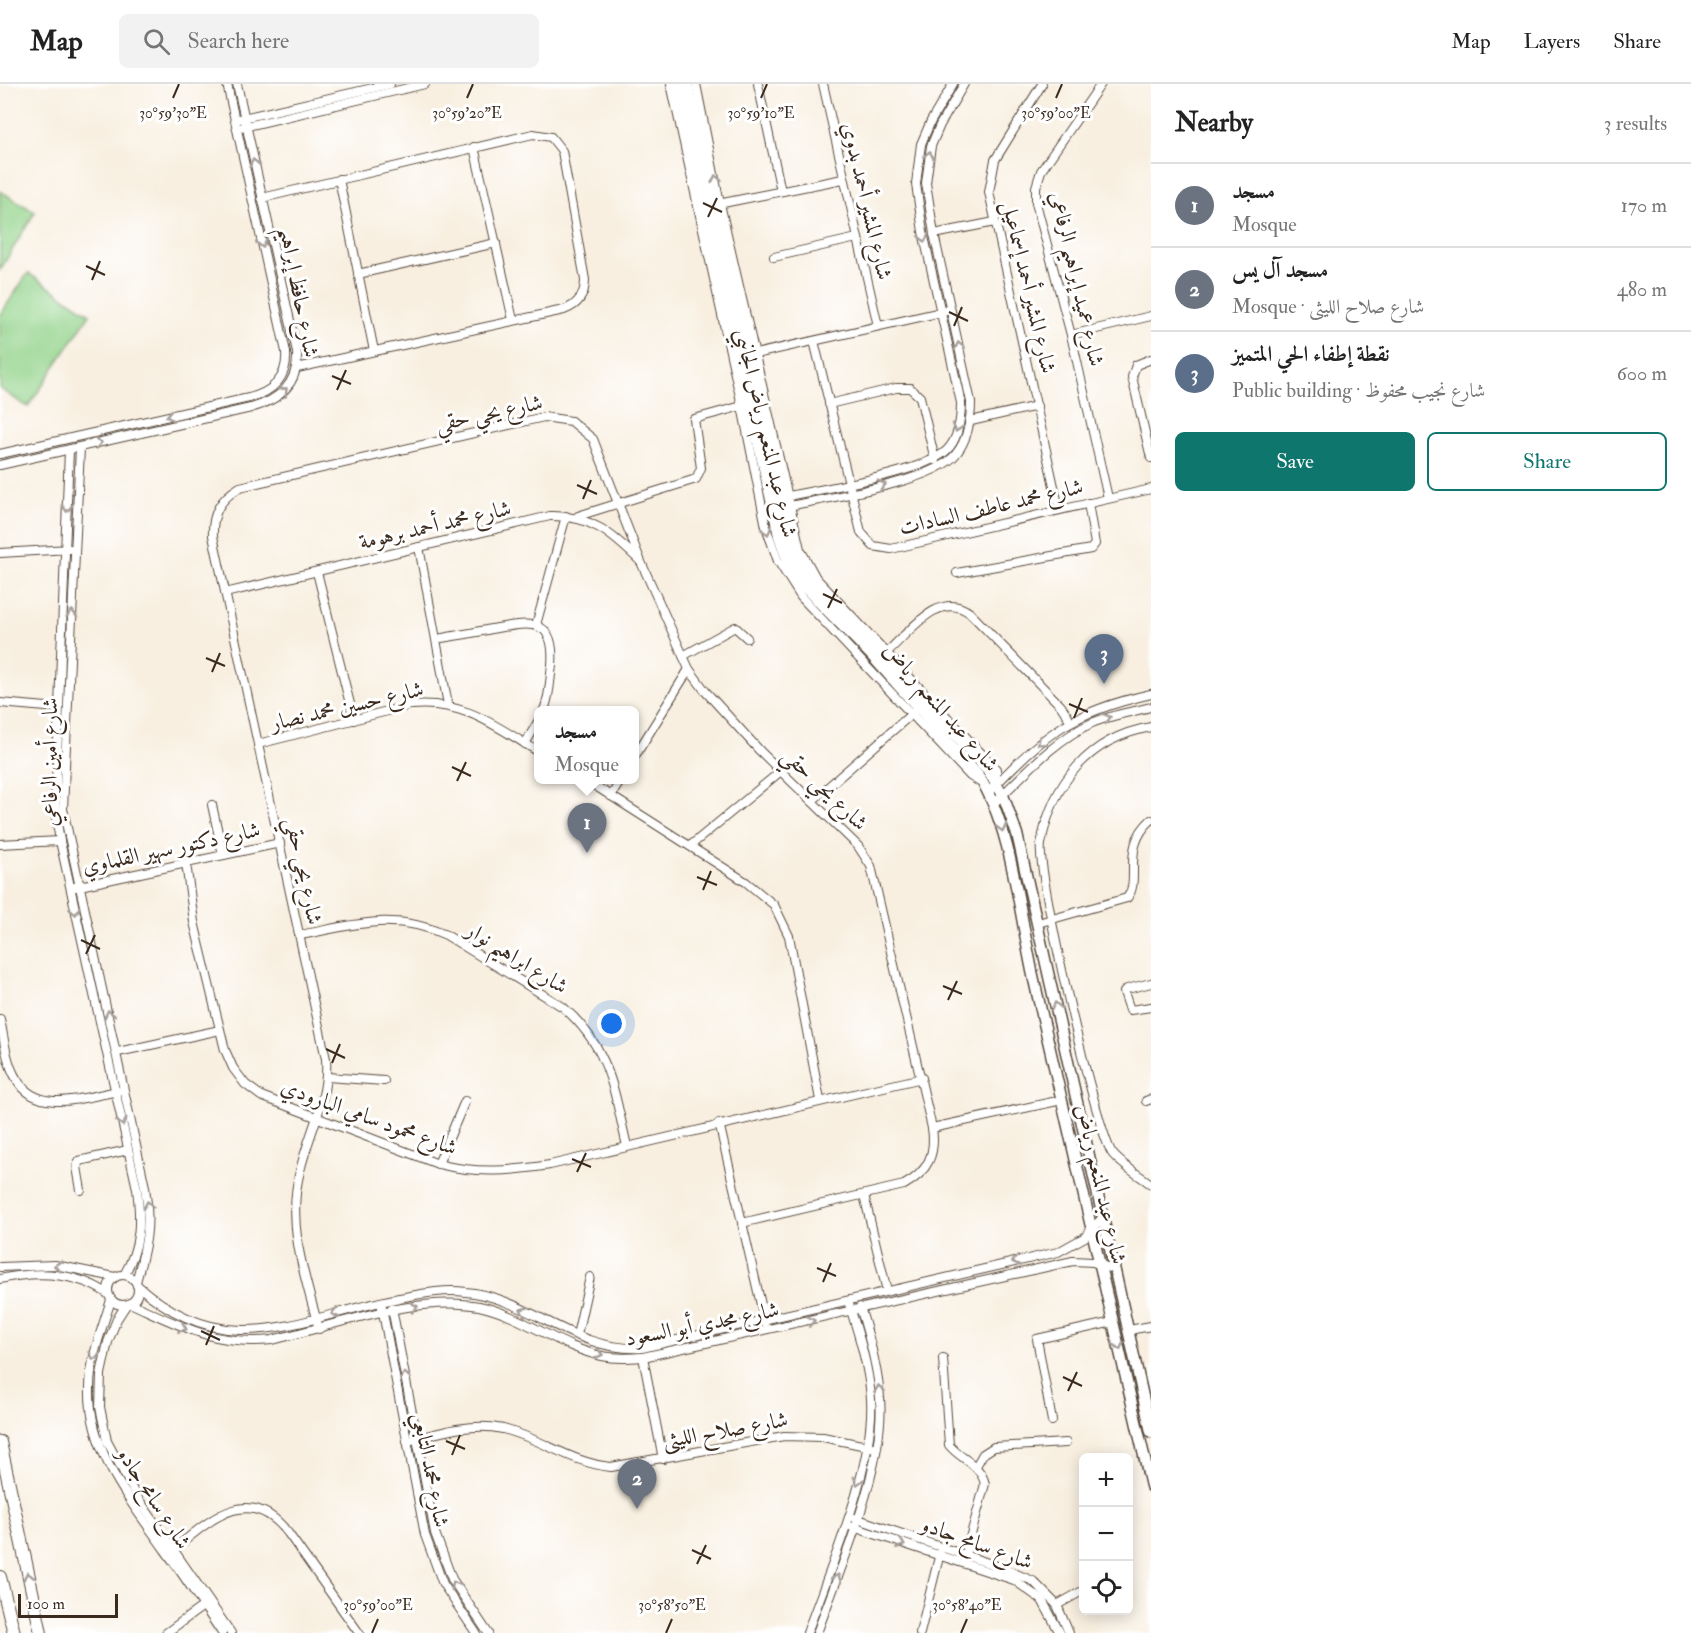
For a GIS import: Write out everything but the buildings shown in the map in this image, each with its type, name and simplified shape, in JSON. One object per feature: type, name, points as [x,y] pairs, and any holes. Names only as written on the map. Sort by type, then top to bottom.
[{"type":"main road","points":[[0,1442],[41,1633]]},
{"type":"main road","points":[[0,1577],[14,1633]]},
{"type":"street","name":"شارع حافظ إبراهيم","points":[[0,454],[258,396],[274,387],[285,372],[286,351],[227,84]]},
{"type":"street","name":"شارع حافظ إبراهيم","points":[[0,465],[208,420],[273,400],[290,385],[297,368],[297,352],[237,84]]},
{"type":"street","points":[[245,122],[390,84]]},
{"type":"street","points":[[235,124],[425,84]]},
{"type":"street","points":[[670,84],[677,97]]},
{"type":"street","name":"شارع عبد المنعم رياض","points":[[679,84],[677,97],[709,206],[777,504],[782,559],[805,588],[870,654],[915,711],[971,766],[987,788],[994,803],[1004,837],[1046,1033],[1151,1486]]},
{"type":"street","name":"شارع عبد المنعم رياض","points":[[687,84],[756,449],[792,548],[812,584],[858,630],[997,782],[1017,834],[1151,1432]]},
{"type":"street","name":"شارع عبد المنعم رياض الجانبي","points":[[696,84],[709,206],[742,406],[756,449]]},
{"type":"street","points":[[758,84],[781,191]]},
{"type":"street","name":"شارع المشير أحمد بدوي","points":[[823,84],[878,326]]},
{"type":"street","points":[[777,504],[850,492],[930,473],[944,466],[963,443],[971,421],[969,394],[934,234],[926,183],[931,146],[940,125],[964,84]]},
{"type":"street","name":"شارع المشير أحمد إسماعيل","points":[[1042,84],[995,160],[989,192],[1059,509]]},
{"type":"street","name":"شارع عميد إبراهيم الرفاعي","points":[[1101,84],[1045,165],[1036,187],[1038,211],[1071,335],[1108,498]]},
{"type":"street","points":[[777,504],[847,483],[925,465],[948,450],[954,439],[961,416],[957,380],[923,232],[916,184],[921,144],[931,121],[952,86],[958,94]]},
{"type":"street","points":[[262,198],[537,133],[551,137],[562,151],[585,280],[584,290],[577,303],[568,308],[297,368]]},
{"type":"street","points":[[474,147],[513,320]]},
{"type":"street","points":[[709,206],[843,178]]},
{"type":"street","points":[[339,179],[374,351]]},
{"type":"street","name":"شارع عبد المنعم رياض الجانبي","points":[[709,206],[755,354],[777,504],[812,571],[996,770],[997,782]]},
{"type":"street","points":[[934,234],[994,222]]},
{"type":"street","points":[[774,257],[857,238]]},
{"type":"street","points":[[358,274],[496,243]]},
{"type":"street","points":[[271,284],[281,282]]},
{"type":"street","points":[[755,354],[950,310]]},
{"type":"street","points":[[1071,335],[1151,316]]},
{"type":"street","name":"شارع محمد عاطف السادات","points":[[814,341],[847,483],[861,532],[866,540],[882,549],[891,549],[1151,489]]},
{"type":"street","points":[[1151,358],[1136,365],[1132,377],[1151,458]]},
{"type":"street","points":[[829,404],[896,388],[910,388],[920,397],[935,460]]},
{"type":"street","points":[[576,517],[696,479],[701,468],[694,419],[742,406]]},
{"type":"street","points":[[971,421],[1037,406]]},
{"type":"street","points":[[204,408],[208,420]]},
{"type":"street","name":"شارع يحي حقي","points":[[319,1329],[299,1251],[295,1211],[300,1172],[324,1100],[327,1077],[326,1059],[212,524],[221,502],[240,488],[544,417],[571,421],[593,438],[641,562],[688,669],[723,712],[858,846],[871,866],[932,1128],[932,1154],[922,1173],[904,1185],[742,1223]]},
{"type":"street","name":"شارع أمين الرفاعي","points":[[80,447],[71,641],[59,810],[115,1092],[137,1189],[141,1225],[137,1249],[124,1275]]},
{"type":"street","name":"شارع أمين الرفاعي","points":[[69,450],[58,708],[60,841],[75,887],[118,1052],[149,1213],[148,1238],[136,1284]]},
{"type":"street","points":[[957,573],[1091,549],[1095,544],[1088,502]]},
{"type":"street","name":"شارع محمد أحمد برهومة","points":[[225,593],[550,516],[576,517],[609,532],[641,562]]},
{"type":"street","points":[[536,625],[566,516]]},
{"type":"street","points":[[419,547],[448,705]]},
{"type":"street","points":[[0,553],[75,549]]},
{"type":"street","points":[[317,572],[354,720]]},
{"type":"street","points":[[888,652],[934,609],[957,605],[970,613],[1061,706],[1070,720]]},
{"type":"street","points":[[436,639],[521,624],[536,625],[546,632],[553,644],[549,696],[546,706]]},
{"type":"street","points":[[683,656],[735,627],[747,638]]},
{"type":"street","points":[[62,640],[71,641]]},
{"type":"street","points":[[639,749],[688,669]]},
{"type":"street","points":[[987,788],[997,782],[1037,744],[1070,720],[1100,707],[1151,694]]},
{"type":"street","points":[[0,703],[58,708]]},
{"type":"street","name":"شارع حسين محمد نصار","points":[[258,744],[411,705],[448,705],[480,716],[534,749]]},
{"type":"street","points":[[994,803],[1046,755],[1079,730],[1108,717],[1151,707]]},
{"type":"street","points":[[812,801],[915,711]]},
{"type":"street","points":[[1151,727],[1100,745],[1074,770],[1059,793],[1040,847],[1052,919],[1097,1114],[1112,1152],[1151,1184]]},
{"type":"street","points":[[525,744],[534,729]]},
{"type":"street","points":[[690,846],[781,771]]},
{"type":"street","points":[[593,784],[690,846],[774,905],[789,936],[820,1100]]},
{"type":"street","points":[[611,795],[618,784]]},
{"type":"street","points":[[212,805],[223,855]]},
{"type":"street","points":[[1038,922],[1097,909],[1130,896],[1132,851],[1143,826],[1151,820]]},
{"type":"street","points":[[0,844],[60,841]]},
{"type":"street","name":"شارع دكتور سهير القلماوي","points":[[75,887],[280,843]]},
{"type":"street","name":"شارع محمود سامي البارودي","points":[[186,863],[194,922],[220,1030],[233,1068],[245,1084],[278,1105],[438,1164],[458,1169],[499,1172],[550,1165],[719,1123],[922,1078]]},
{"type":"street","name":"شارع ابراهيم نوار","points":[[300,935],[388,920],[428,927],[446,935],[563,1007],[579,1020],[602,1054],[627,1146]]},
{"type":"street","points":[[1151,983],[1128,988],[1124,992],[1130,1010],[1151,1006]]},
{"type":"street","points":[[0,1020],[15,1077],[24,1090],[38,1098],[53,1102],[125,1090]]},
{"type":"street","points":[[118,1052],[220,1030]]},
{"type":"street","points":[[1046,1033],[1054,1037],[1062,1032]]},
{"type":"street","points":[[1053,1063],[1058,1059],[1067,1061]]},
{"type":"street","points":[[327,1077],[384,1081]]},
{"type":"street","points":[[932,1128],[1062,1100]]},
{"type":"street","points":[[438,1164],[465,1101]]},
{"type":"street","points":[[719,1123],[767,1330]]},
{"type":"street","points":[[81,1190],[77,1167],[79,1161],[128,1150]]},
{"type":"street","points":[[864,1195],[887,1291]]},
{"type":"street","name":"شارع مجدي أبو السعود","points":[[136,1284],[151,1297],[203,1325],[226,1331],[270,1329],[390,1299],[450,1291],[481,1294],[602,1346],[622,1349],[642,1348],[1047,1254],[1076,1244],[1103,1217]]},
{"type":"street","points":[[1047,1254],[1050,1267]]},
{"type":"street","name":"شارع مجدي أبو السعود","points":[[128,1304],[185,1329],[224,1341],[249,1343],[272,1340],[393,1311],[449,1303],[479,1306],[508,1316],[600,1356],[643,1357],[1080,1261],[1100,1264],[1115,1270]]},
{"type":"street","points":[[0,1267],[55,1265],[115,1277],[124,1275],[136,1284],[138,1293],[128,1304],[118,1305],[93,1284],[63,1276],[11,1276],[0,1279]]},
{"type":"street","points":[[10,1266],[11,1276]]},
{"type":"street","points":[[93,1284],[97,1279],[96,1272]]},
{"type":"street","points":[[109,1297],[109,1284],[115,1277]]},
{"type":"street","points":[[577,1335],[590,1277]]},
{"type":"street","name":"شارع سامح جادو","points":[[109,1297],[92,1365],[90,1401],[94,1428],[114,1476],[207,1604],[231,1633]]},
{"type":"street","points":[[146,1310],[146,1303],[151,1297]]},
{"type":"street","name":"شارع محمد التابعي","points":[[390,1299],[435,1533],[442,1557],[464,1601],[488,1633]]},
{"type":"street","points":[[817,1633],[858,1519],[876,1448],[880,1398],[857,1299]]},
{"type":"street","points":[[807,1633],[849,1515],[867,1446],[871,1399],[848,1301]]},
{"type":"street","name":"شارع محمد التابعي","points":[[381,1302],[425,1535],[433,1560],[456,1606],[476,1633]]},
{"type":"street","name":"شارع سامح جادو","points":[[128,1304],[117,1318],[103,1358],[100,1390],[103,1430],[116,1463],[171,1552]]},
{"type":"street","points":[[1052,1421],[1037,1340],[1113,1322]]},
{"type":"street","points":[[1129,1330],[1151,1326]]},
{"type":"street","points":[[643,1357],[663,1459]]},
{"type":"street","points":[[943,1358],[949,1445],[955,1453],[976,1466],[983,1476],[985,1493],[965,1556]]},
{"type":"street","name":"شارع صلاح الليثى","points":[[407,1441],[457,1429],[488,1427],[519,1434],[570,1458],[597,1466],[626,1466],[784,1436],[823,1437],[876,1448]]},
{"type":"street","points":[[976,1466],[983,1454],[994,1447],[1066,1443]]},
{"type":"street","points":[[171,1552],[223,1512],[237,1508],[252,1508],[266,1512],[283,1527],[358,1633]]},
{"type":"street","name":"شارع سامح جادو","points":[[849,1515],[1029,1588],[1051,1612],[1060,1633]]},
{"type":"street","name":"شارع سامح جادو","points":[[846,1524],[940,1553],[965,1556],[1034,1581],[1057,1605],[1069,1633]]},
{"type":"street","points":[[920,1633],[940,1553]]},
{"type":"street","points":[[1057,1605],[1079,1592]]},
{"type":"street","points":[[166,1633],[207,1604]]},
{"type":"street","name":"شارع سامح جادو","points":[[207,1604],[222,1633]]},
{"type":"green space","points":[[0,191],[35,212],[0,270]]},
{"type":"green space","points":[[28,273],[90,314],[28,407],[0,389],[0,315]]},
{"type":"place","name":"نقطة إطفاء الحي المتميز","points":[[1104,684]]},
{"type":"place","name":"مسجد","points":[[587,853]]},
{"type":"place","name":"مسجد آل يس","points":[[637,1509]]}]
